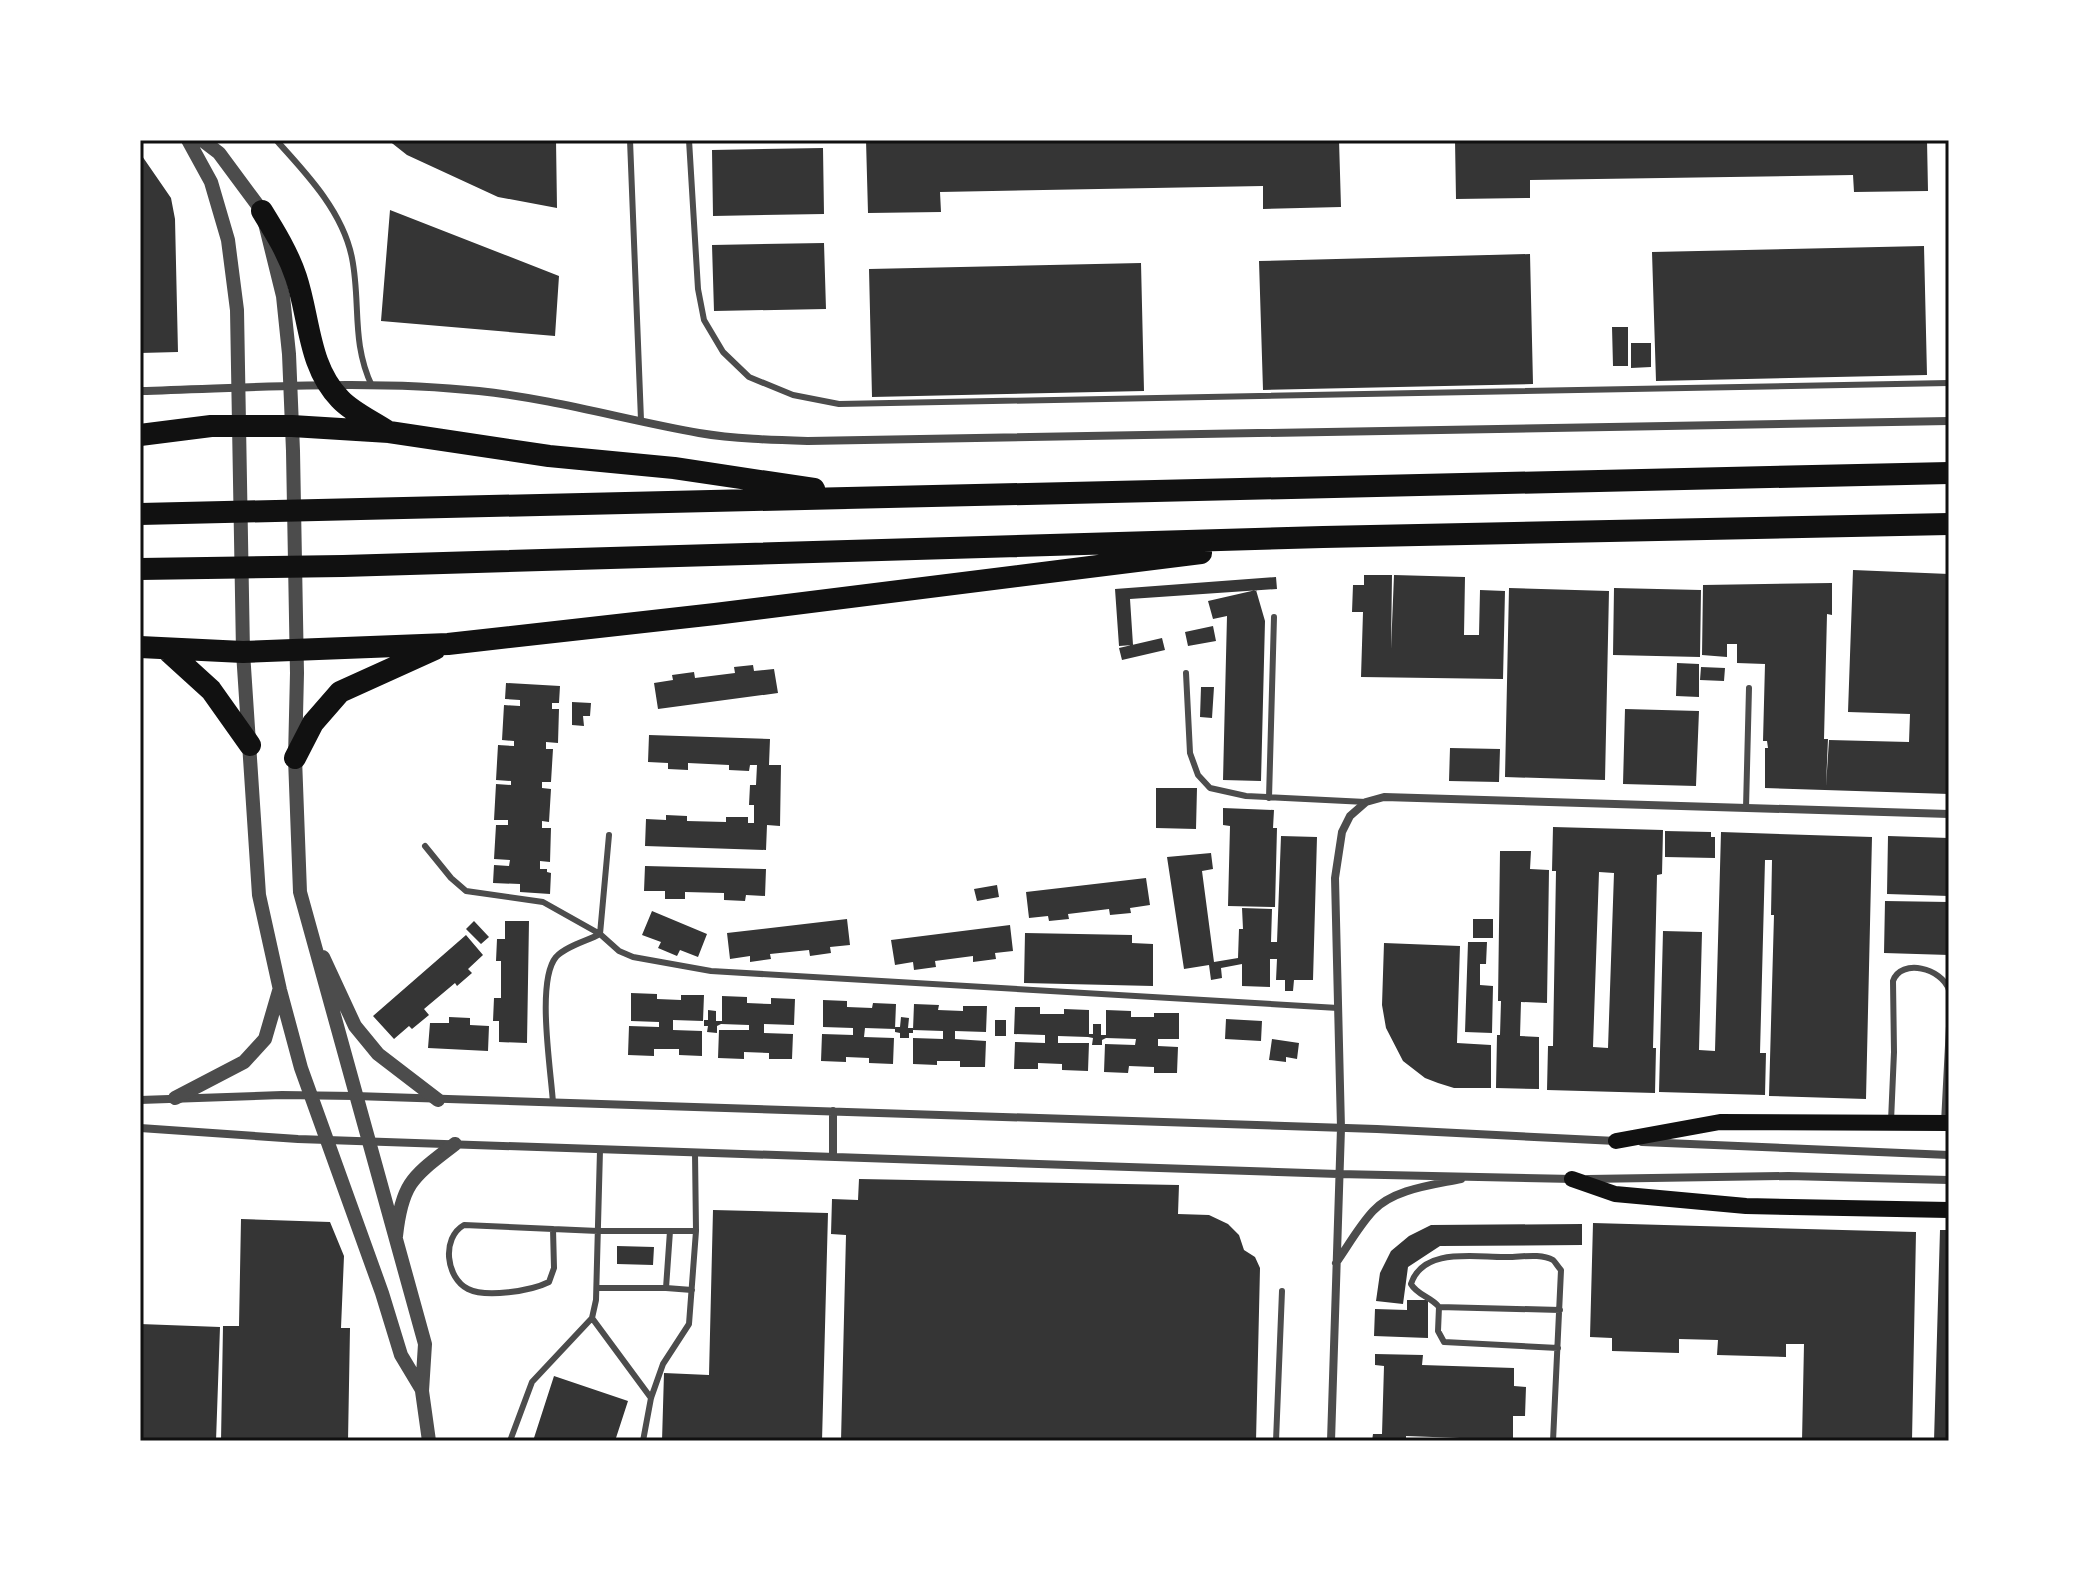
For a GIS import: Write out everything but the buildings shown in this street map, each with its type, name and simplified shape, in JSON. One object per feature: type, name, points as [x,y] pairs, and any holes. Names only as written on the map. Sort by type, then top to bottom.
[{"type":"highway","points":[[262,211],[286,250],[323,377],[341,401],[389,432]]},
{"type":"highway","points":[[140,435],[211,426],[238,417],[291,417],[549,456],[674,468],[878,499]]},
{"type":"highway","points":[[140,514],[1949,473]]},
{"type":"highway","points":[[140,569],[343,566],[1323,537],[1949,524]]},
{"type":"highway","points":[[140,647],[243,652],[448,644],[963,584],[1323,537]]},
{"type":"highway","points":[[295,758],[313,723],[340,692],[448,644]]},
{"type":"highway","points":[[167,650],[211,690],[250,745]]},
{"type":"main road","points":[[1616,1141],[1720,1122],[1946,1123]]},
{"type":"main road","points":[[1572,1179],[1615,1194],[1746,1206],[1949,1210]]},
{"type":"street","points":[[188,140],[211,182],[228,240],[237,310],[243,652],[259,895],[280,990],[310,1096],[377,1278],[401,1355],[422,1391]]},
{"type":"street","points":[[202,140],[219,153],[262,211],[283,296],[293,451],[295,758],[300,892],[304,916],[425,1344],[422,1391],[429,1441]]},
{"type":"street","points":[[140,391],[372,386],[476,391],[540,399],[734,438],[808,441],[1949,421]]},
{"type":"street","points":[[1331,1441],[1341,1128],[1335,878],[1342,832],[1350,816],[1366,802],[1384,797],[1949,814]]},
{"type":"street","points":[[304,916],[355,1026],[378,1054],[438,1100]]},
{"type":"street","points":[[175,1098],[244,1062],[265,1039],[280,990]]},
{"type":"street","points":[[140,1100],[355,1096],[1341,1128],[1949,1155]]},
{"type":"street","points":[[833,1111],[833,1157]]},
{"type":"street","points":[[140,1128],[326,1140],[1338,1174],[1572,1179],[1788,1176],[1949,1180]]},
{"type":"street","points":[[395,1243],[399,1208],[406,1188],[417,1174],[455,1144]]},
{"type":"street","points":[[1336,1263],[1381,1204],[1426,1186],[1477,1175]]},
{"type":"lane","points":[[276,140],[325,200],[347,240],[353,260],[357,341],[364,370],[372,386]]},
{"type":"lane","points":[[630,140],[641,420]]},
{"type":"lane","points":[[689,140],[698,289],[704,320],[723,352],[749,377],[793,395],[839,404],[1949,383]]},
{"type":"lane","points":[[1269,798],[1274,617]]},
{"type":"lane","points":[[1186,673],[1190,753],[1198,775],[1210,788],[1231,794],[1269,798],[1366,802]]},
{"type":"lane","points":[[1746,808],[1749,688]]},
{"type":"lane","points":[[600,934],[609,835]]},
{"type":"lane","points":[[425,846],[466,891],[543,902],[600,934],[619,951],[633,957],[711,971],[1338,1008]]},
{"type":"lane","points":[[553,1103],[545,990],[551,966],[558,955],[600,934]]},
{"type":"lane","points":[[1891,1122],[1895,974],[1908,970],[1930,970],[1944,979],[1949,990]]},
{"type":"lane","points":[[1946,1123],[1949,1026]]},
{"type":"lane","points":[[510,1441],[532,1382],[592,1318],[597,1288],[600,1150]]},
{"type":"lane","points":[[643,1441],[651,1398],[663,1364],[689,1324],[696,1231],[695,1153]]},
{"type":"lane","points":[[553,1229],[554,1268],[549,1282],[540,1286],[498,1293],[470,1290],[457,1281],[452,1272],[449,1254],[452,1238],[457,1229],[464,1225],[598,1231],[696,1231]]},
{"type":"lane","points":[[666,1288],[670,1231]]},
{"type":"lane","points":[[1553,1441],[1558,1348],[1560,1310],[1561,1270],[1552,1260],[1458,1255],[1429,1262],[1418,1271],[1411,1284],[1418,1293],[1430,1297],[1439,1307],[1438,1331],[1444,1342],[1558,1348]]},
{"type":"lane","points":[[597,1288],[692,1290]]},
{"type":"lane","points":[[1276,1441],[1282,1291]]},
{"type":"lane","points":[[1439,1307],[1560,1310]]},
{"type":"lane","points":[[592,1318],[651,1398]]}]
